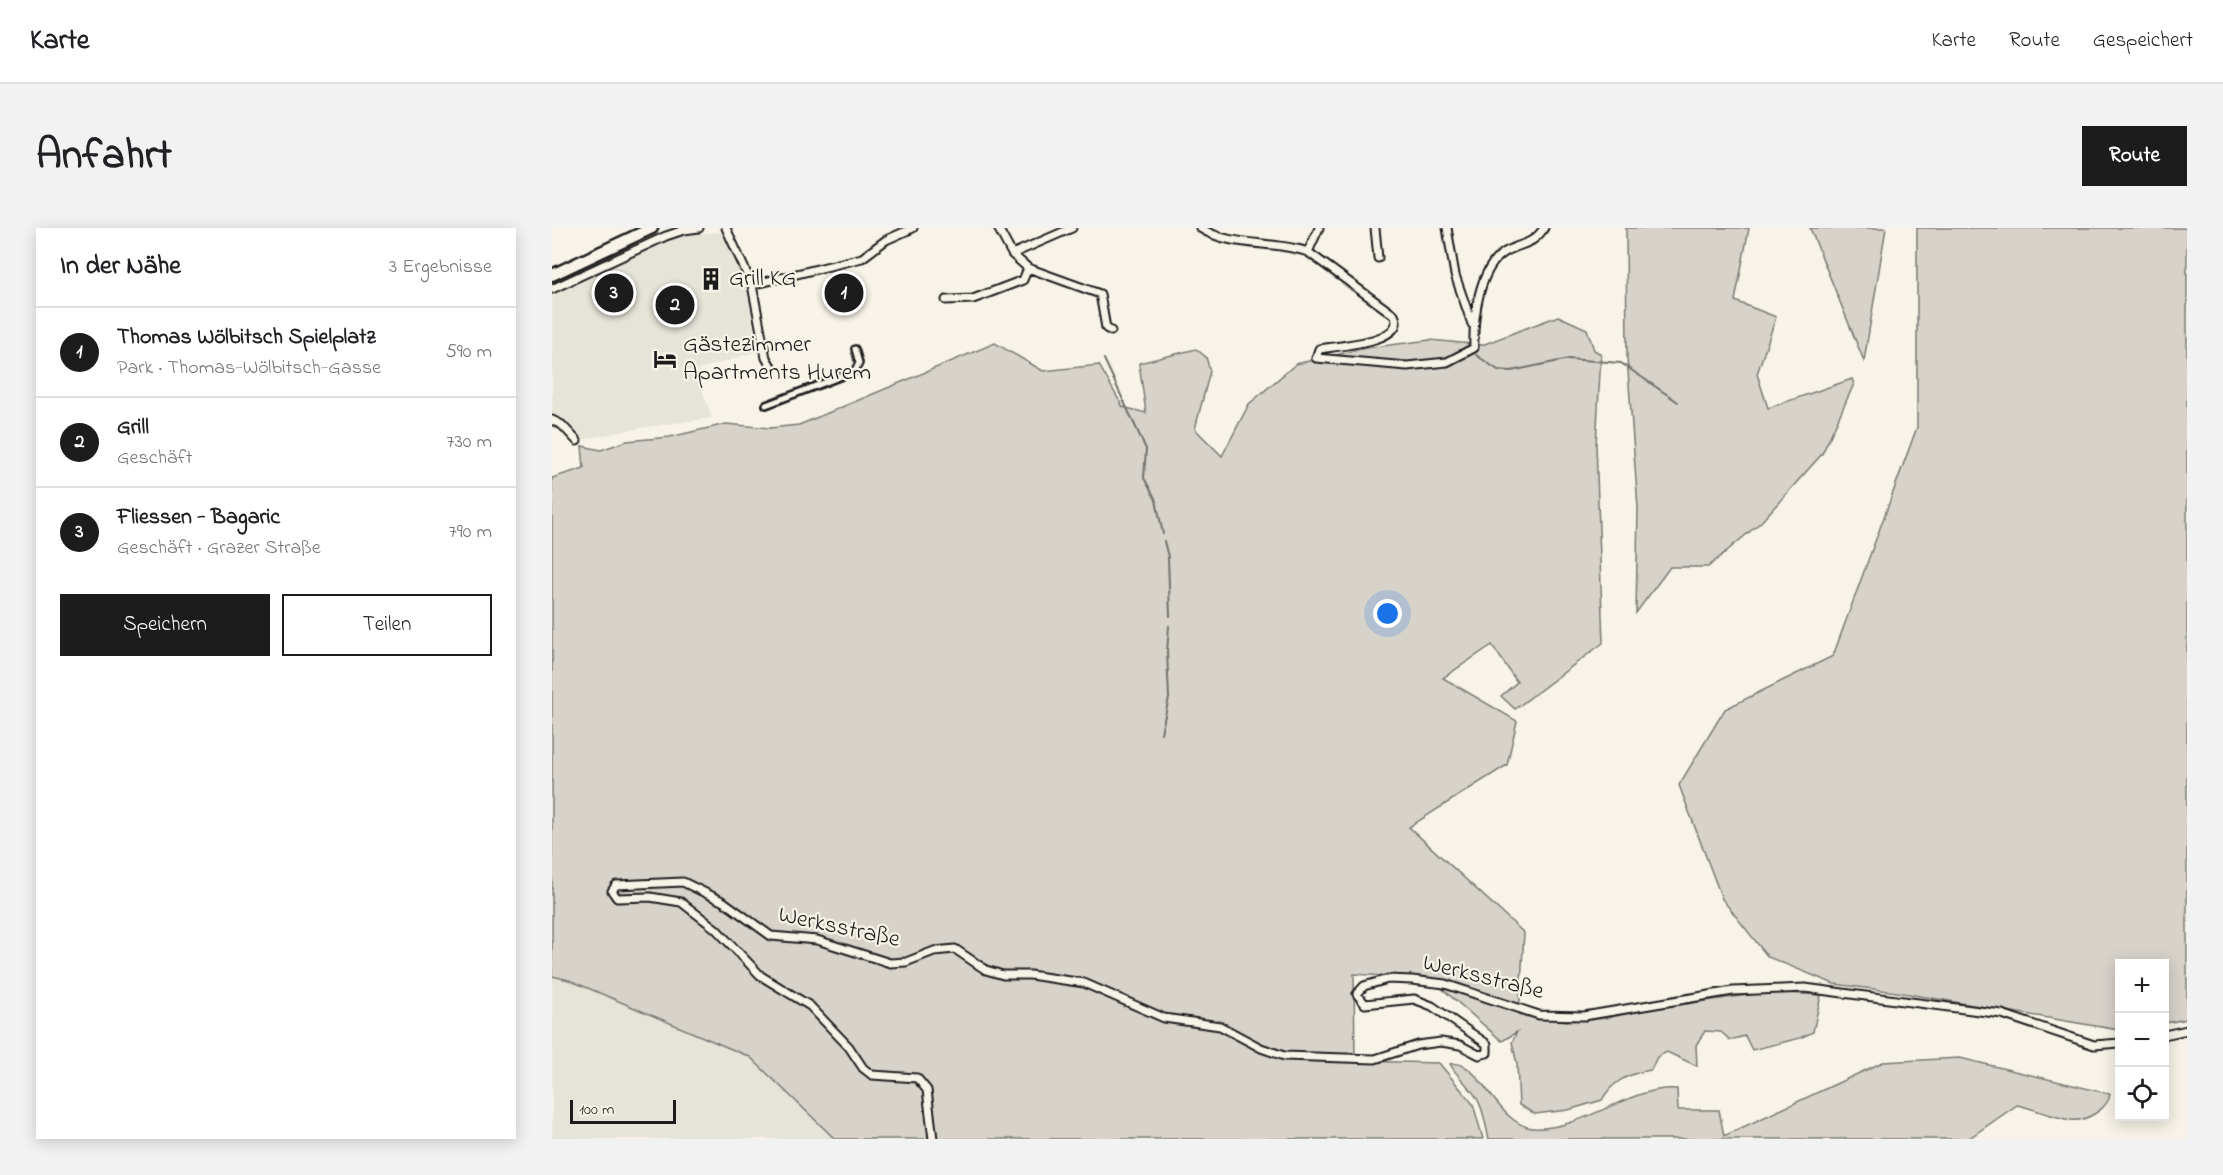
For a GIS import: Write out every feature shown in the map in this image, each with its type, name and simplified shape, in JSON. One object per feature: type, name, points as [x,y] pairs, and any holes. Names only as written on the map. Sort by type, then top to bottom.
[{"type":"main road","points":[[552,275],[652,228]]},
{"type":"street","points":[[552,289],[666,236],[699,228]]},
{"type":"street","points":[[726,228],[752,285],[766,358],[771,366]]},
{"type":"street","points":[[752,285],[862,258],[886,240],[913,228]]},
{"type":"street","points":[[998,228],[1012,254],[1028,268],[1100,294],[1106,328],[1111,331]]},
{"type":"street","points":[[1012,254],[1072,228]]},
{"type":"street","points":[[1200,228],[1229,239],[1296,248],[1308,252],[1395,315],[1396,328],[1386,337],[1319,349],[1316,358],[1407,366],[1447,362],[1474,348],[1473,327],[1477,299],[1488,273],[1503,253],[1536,240],[1544,228]]},
{"type":"street","points":[[1308,252],[1319,228]]},
{"type":"street","points":[[1375,228],[1378,258]]},
{"type":"street","points":[[1447,228],[1455,275],[1473,327]]},
{"type":"street","points":[[946,300],[985,296],[1023,280],[1028,268]]},
{"type":"street","points":[[766,405],[855,371],[859,363],[855,349]]},
{"type":"street","points":[[552,420],[562,425],[577,441]]},
{"type":"street","name":"Werksstraße","points":[[933,1139],[927,1090],[917,1078],[872,1075],[863,1068],[849,1047],[810,1006],[761,976],[716,929],[681,902],[660,898],[617,898],[612,891],[616,885],[683,882],[724,902],[771,936],[817,940],[890,963],[906,962],[934,951],[955,949],[986,970],[1003,975],[1030,975],[1084,983],[1164,1018],[1220,1026],[1261,1048],[1284,1056],[1375,1059],[1418,1045],[1441,1042],[1460,1045],[1479,1055],[1487,1053],[1487,1044],[1432,1006],[1414,999],[1365,1004],[1357,994],[1364,986],[1388,979],[1445,984],[1516,1009],[1539,1015],[1562,1016],[1584,1016],[1678,999],[1768,987],[1805,988],[2002,1014],[2094,1045],[2115,1043]]},
{"type":"street","points":[[2169,1034],[2187,1030]]},
{"type":"shaded area","points":[[1626,228],[1749,228],[1735,301],[1776,317],[1757,374],[1768,408],[1852,379],[1854,384],[1822,454],[1761,522],[1708,567],[1670,567],[1636,613],[1638,508],[1627,357]]},
{"type":"shaded area","points":[[1810,228],[1886,228],[1864,361]]},
{"type":"shaded area","points":[[1917,228],[2187,228],[2187,1019],[2169,1022],[2169,959],[2115,959],[2115,1029],[1897,992],[1834,984],[1768,957],[1722,899],[1679,785],[1725,709],[1833,656],[1917,427]]},
{"type":"shaded area","points":[[724,232],[736,253],[748,286],[757,351],[695,371],[712,418],[639,428],[581,440],[566,424],[552,415],[552,294],[680,235]]},
{"type":"shaded area","points":[[1558,316],[1587,329],[1594,350],[1601,354],[1596,445],[1603,643],[1515,709],[1501,696],[1517,682],[1492,645],[1443,678],[1517,721],[1507,765],[1409,827],[1524,933],[1519,1014],[1522,1016],[1567,1021],[1607,1018],[1644,1010],[1768,992],[1821,995],[1813,1032],[1800,1038],[1752,1050],[1745,1036],[1730,1040],[1721,1032],[1705,1031],[1696,1045],[1697,1066],[1667,1052],[1657,1057],[1651,1070],[1635,1073],[1616,1083],[1602,1100],[1568,1110],[1535,1114],[1519,1105],[1517,1064],[1512,1042],[1517,1032],[1502,1041],[1431,979],[1354,974],[1355,1061],[1439,1063],[1473,1104],[1483,1139],[835,1139],[750,1057],[569,980],[552,976],[552,478],[584,468],[582,446],[601,450],[627,441],[670,437],[726,424],[770,428],[799,425],[995,343],[1043,371],[1099,365],[1123,407],[1146,413],[1139,363],[1196,349],[1206,357],[1210,371],[1195,429],[1222,456],[1249,404],[1296,364],[1366,348],[1430,340],[1482,345]]},
{"type":"shaded area","points":[[552,976],[569,980],[750,1058],[835,1139],[552,1139]]},
{"type":"shaded area","points":[[1960,1058],[2110,1094],[2109,1099],[2096,1113],[2077,1120],[2064,1119],[2017,1105],[1968,1139],[1489,1139],[1483,1113],[1475,1095],[1450,1064],[1461,1065],[1470,1071],[1509,1116],[1520,1124],[1533,1128],[1570,1123],[1643,1094],[1660,1089],[1677,1089],[1678,1110],[1719,1110],[1724,1136],[1883,1062]]},
{"type":"waterway","points":[[1476,355],[1498,370],[1511,371],[1569,359],[1621,363],[1678,402]]},
{"type":"waterway","points":[[1104,359],[1146,449],[1144,478],[1156,500],[1163,534]]},
{"type":"waterway","points":[[1164,541],[1168,557],[1170,616]]},
{"type":"waterway","points":[[1161,733],[1169,698],[1167,652],[1169,626]]},
{"type":"place","name":"Grill KG","points":[[711,279]]},
{"type":"place","name":"Fliessen - Bagaric","points":[[614,293]]},
{"type":"place","name":"Thomas Wölbitsch Spielplatz","points":[[844,293]]},
{"type":"place","name":"Grill","points":[[675,305]]},
{"type":"place","name":"Gästezimmer Apartments Hurem","points":[[665,359]]}]
